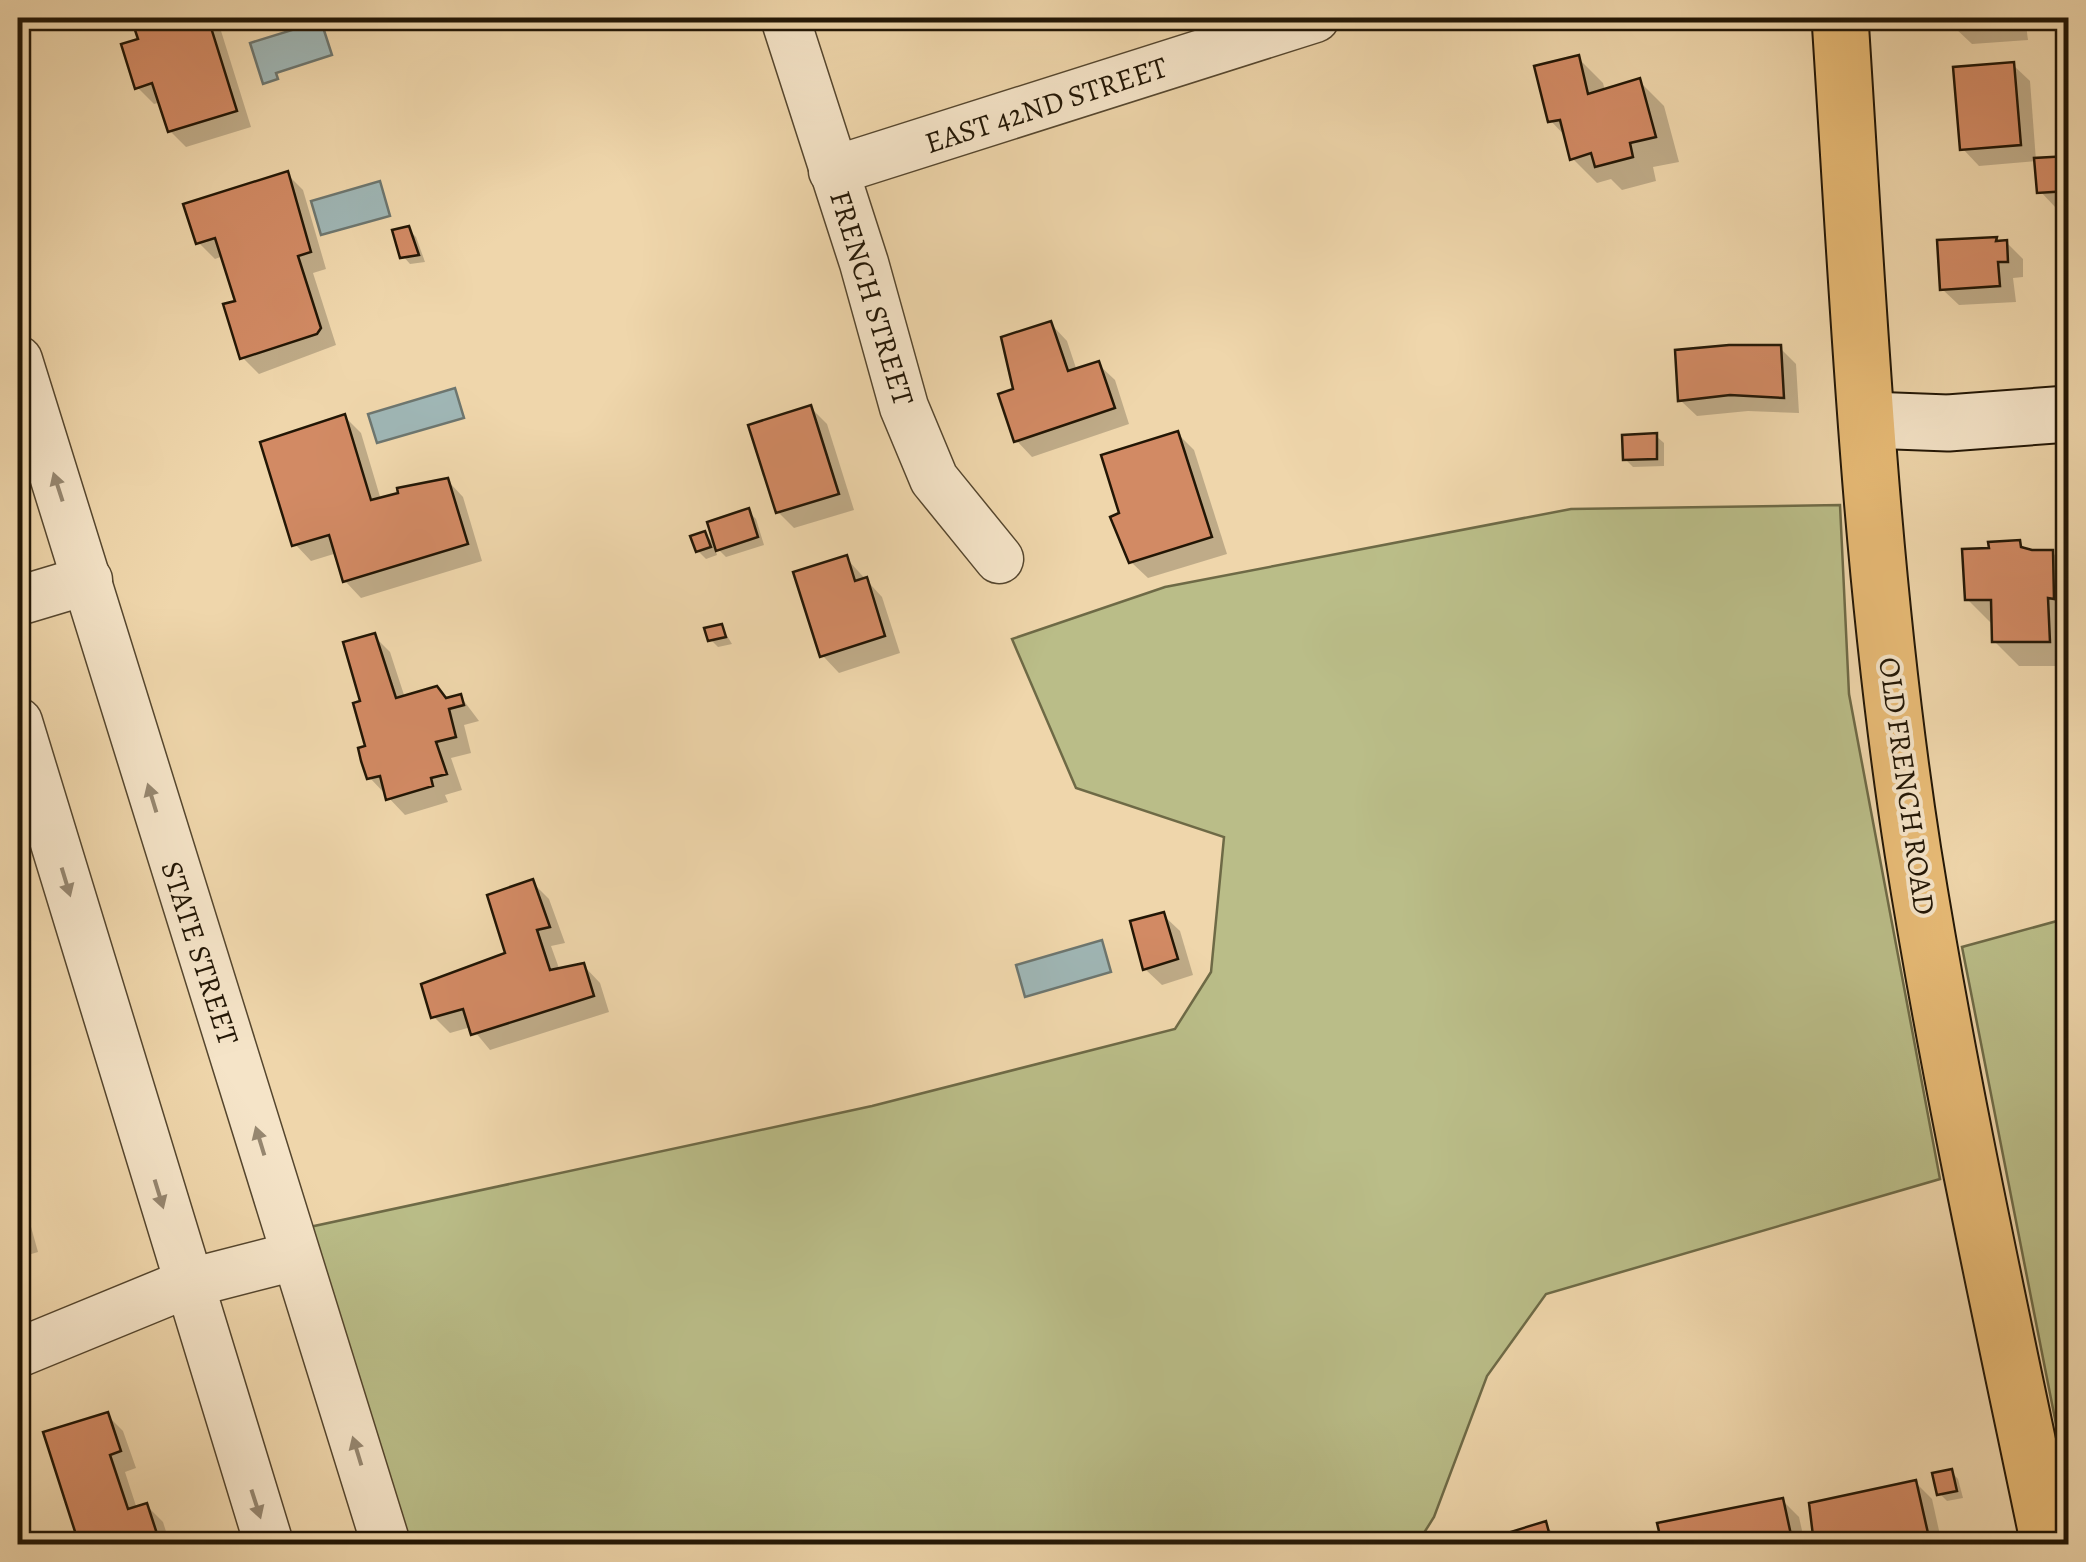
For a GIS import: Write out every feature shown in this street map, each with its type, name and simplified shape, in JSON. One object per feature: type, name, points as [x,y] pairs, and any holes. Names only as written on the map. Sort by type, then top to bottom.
[{"type":"main road","name":"OLD FRENCH ROAD","points":[[1840,18],[1882,608],[1914,853],[1976,1196],[2049,1544]]},
{"type":"street","name":"FRENCH STREET","points":[[785,18],[864,263],[904,407],[934,479],[998,560]]},
{"type":"street","name":"EAST 42ND STREET","points":[[834,171],[1315,18]]},
{"type":"street","name":"STATE STREET","points":[[18,360],[386,1544]]},
{"type":"street","points":[[1869,420],[1948,423],[2068,414]]},
{"type":"street","points":[[18,601],[88,580]]},
{"type":"street","points":[[18,722],[186,1284],[269,1544]]},
{"type":"street","points":[[18,1353],[186,1284],[295,1256]]},
{"type":"green space","points":[[1840,505],[1849,694],[1940,1179],[1546,1294],[1487,1376],[1434,1517],[1417,1544],[410,1544],[305,1228],[872,1106],[1175,1029],[1211,972],[1224,837],[1076,788],[1012,639],[1165,587],[1571,509]]},
{"type":"green space","points":[[2068,918],[2068,1485],[1962,947]]},
{"type":"water","points":[[321,21],[332,55],[276,73],[278,79],[263,84],[250,43]]},
{"type":"water","points":[[380,181],[390,216],[321,235],[311,201]]},
{"type":"water","points":[[455,388],[464,418],[377,443],[368,414]]},
{"type":"water","points":[[1102,940],[1111,972],[1025,997],[1016,965]]},
{"type":"building","points":[[131,18],[208,18],[237,111],[168,132],[152,83],[135,89],[121,44],[138,39]]},
{"type":"building","points":[[1952,18],[2012,18],[2012,25],[1953,29]]},
{"type":"building","points":[[1579,55],[1588,94],[1640,78],[1656,137],[1630,143],[1633,157],[1595,167],[1591,153],[1570,160],[1560,120],[1548,122],[1534,66]]},
{"type":"building","points":[[2014,62],[2021,145],[1960,150],[1953,67]]},
{"type":"building","points":[[2068,156],[2068,191],[2037,193],[2034,158]]},
{"type":"building","points":[[288,171],[311,252],[298,256],[321,328],[317,334],[240,359],[223,304],[235,301],[215,238],[196,244],[183,204]]},
{"type":"building","points":[[409,226],[419,255],[400,258],[392,230]]},
{"type":"building","points":[[1997,237],[1996,241],[2007,240],[2008,262],[1998,262],[2000,286],[1940,290],[1937,240]]},
{"type":"building","points":[[1051,321],[1068,371],[1099,361],[1115,408],[1014,442],[998,394],[1013,389],[1001,337]]},
{"type":"building","points":[[1781,345],[1784,398],[1730,395],[1678,401],[1675,350]]},
{"type":"building","points":[[811,405],[839,494],[776,513],[748,425]]},
{"type":"building","points":[[345,414],[371,500],[398,493],[397,488],[448,478],[468,544],[343,582],[329,535],[292,546],[260,442]]},
{"type":"building","points":[[1178,431],[1212,537],[1129,563],[1110,517],[1119,513],[1101,455]]},
{"type":"building","points":[[1657,433],[1657,459],[1623,460],[1622,435]]},
{"type":"building","points":[[749,508],[758,537],[716,551],[707,522]]},
{"type":"building","points":[[705,531],[711,547],[696,552],[690,536]]},
{"type":"building","points":[[2020,540],[2021,547],[2053,550],[2054,599],[2048,598],[2050,642],[1992,642],[1991,600],[1965,600],[1962,549],[1989,548],[1988,542]]},
{"type":"building","points":[[847,555],[855,581],[867,577],[885,636],[820,657],[793,572]]},
{"type":"building","points":[[722,624],[726,637],[708,641],[704,628]]},
{"type":"building","points":[[2061,629],[2068,629],[2068,642],[2061,642]]},
{"type":"building","points":[[375,633],[396,698],[437,686],[446,698],[461,694],[464,705],[449,709],[456,737],[436,742],[447,774],[431,778],[433,786],[386,800],[380,776],[367,779],[361,761],[358,748],[365,746],[353,703],[360,701],[343,642]]},
{"type":"building","points":[[533,879],[550,927],[537,930],[550,970],[584,963],[594,996],[471,1035],[463,1009],[431,1018],[421,984],[505,953],[487,895]]},
{"type":"building","points":[[1164,912],[1178,959],[1143,970],[1130,921]]},
{"type":"building","points":[[108,1412],[121,1451],[110,1455],[128,1509],[147,1503],[160,1543],[79,1544],[43,1432]]},
{"type":"building","points":[[1952,1469],[1957,1491],[1937,1495],[1932,1473]]},
{"type":"building","points":[[1916,1480],[1930,1542],[1814,1544],[1809,1503]]},
{"type":"building","points":[[1783,1498],[1793,1544],[1662,1544],[1657,1523]]},
{"type":"building","points":[[1546,1521],[1552,1544],[1507,1544],[1504,1534]]}]
